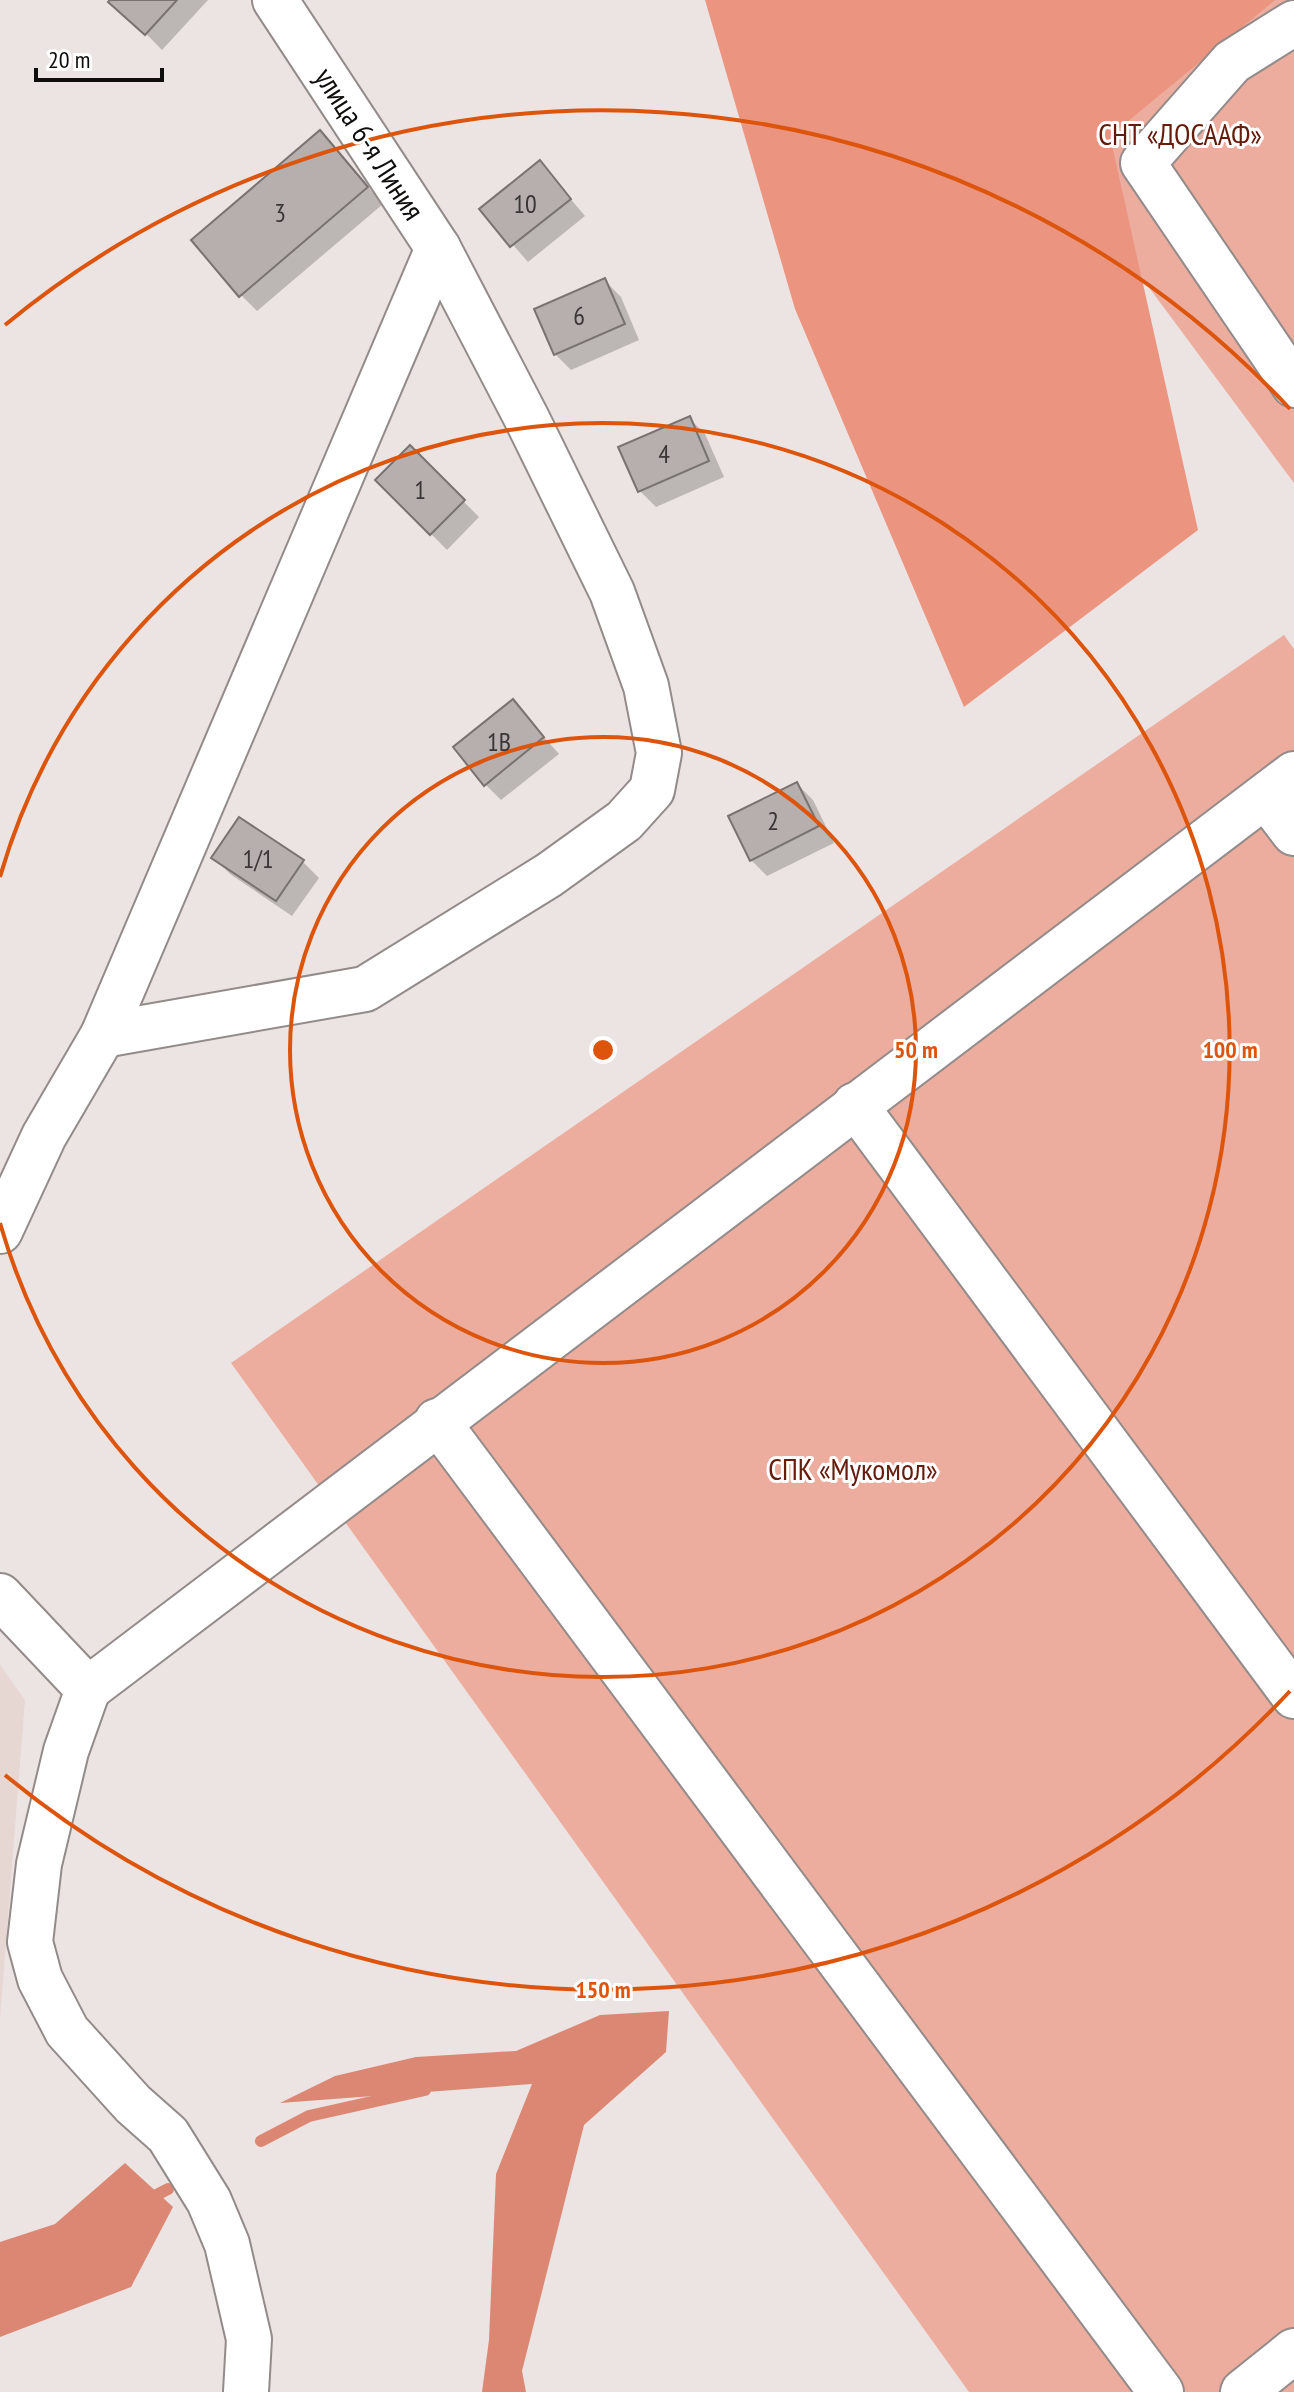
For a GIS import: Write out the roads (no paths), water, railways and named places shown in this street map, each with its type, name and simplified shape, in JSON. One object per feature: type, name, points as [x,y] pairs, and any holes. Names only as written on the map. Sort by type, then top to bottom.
[{"type":"street","name":"улица 6-я Линия","points":[[103,1035],[365,989],[549,875],[624,821],[652,790],[659,753],[646,686],[612,592],[438,248],[275,0]]},
{"type":"street","points":[[1294,23],[1232,62],[1143,163],[1294,385]]},
{"type":"street","points":[[0,1231],[44,1136],[103,1035],[438,248]]},
{"type":"street","points":[[246,2392],[249,2339],[227,2244],[209,2201],[168,2135],[133,2104],[67,2031],[40,1979],[30,1942],[39,1864],[66,1751],[88,1689],[437,1421],[1280,785],[1294,833]]},
{"type":"street","points":[[855,1105],[1294,1696]]},
{"type":"street","points":[[437,1421],[1161,2392]]},
{"type":"street","points":[[0,1596],[88,1689]]},
{"type":"street","points":[[1243,2392],[1294,2351]]},
{"type":"waterway","points":[[261,2141],[309,2116],[425,2090]]},
{"type":"waterway","points":[[145,2201],[168,2189]]},
{"type":"park label","name":"СНТ «ДОСААФ»","points":[[1180,135]]},
{"type":"park label","name":"СПК «Мукомол»","points":[[853,1470]]}]
